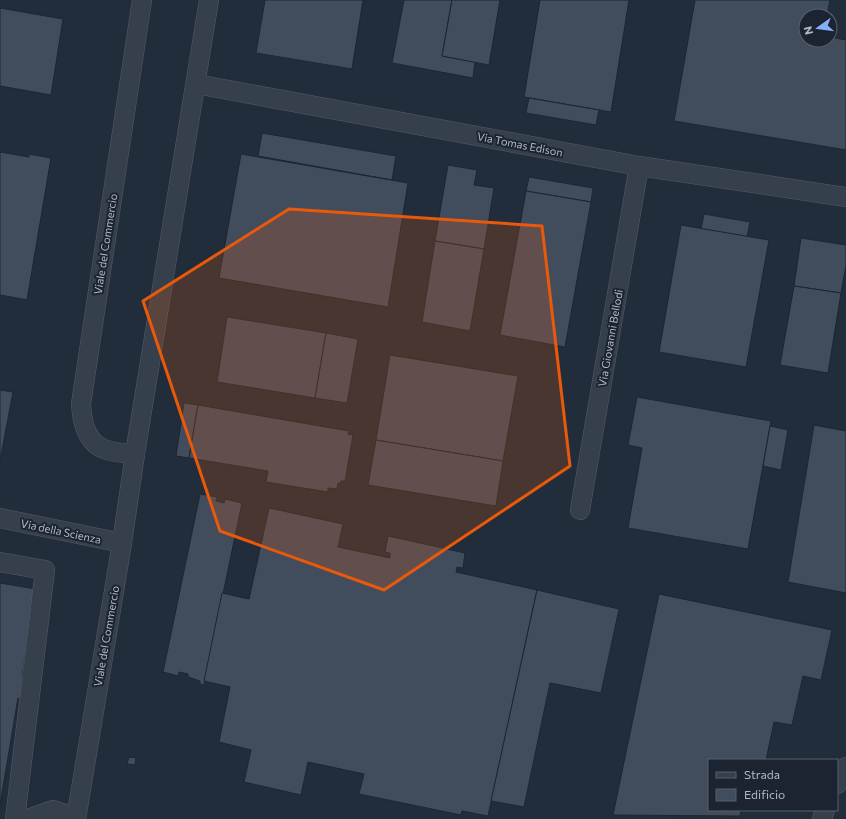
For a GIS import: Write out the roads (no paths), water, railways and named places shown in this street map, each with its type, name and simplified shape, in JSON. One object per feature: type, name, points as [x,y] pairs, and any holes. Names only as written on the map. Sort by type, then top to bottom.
[{"type":"street","name":"Viale del Commercio","points":[[135,454],[106,450],[95,443],[87,433],[82,419],[81,404],[142,0]]},
{"type":"street","name":"Viale del Commercio","points":[[76,818],[122,544],[135,454],[209,0]]},
{"type":"street","name":"Via Tomas Edison","points":[[196,84],[639,166],[846,197]]},
{"type":"street","name":"Via Giovanni Bellodi","points":[[580,510],[639,166]]},
{"type":"street","name":"Via della Scienza","points":[[0,518],[122,544]]},
{"type":"street","points":[[0,562],[46,570],[15,819]]},
{"type":"street","points":[[838,782],[846,767]]},
{"type":"street","points":[[28,819],[53,810],[76,818]]}]
